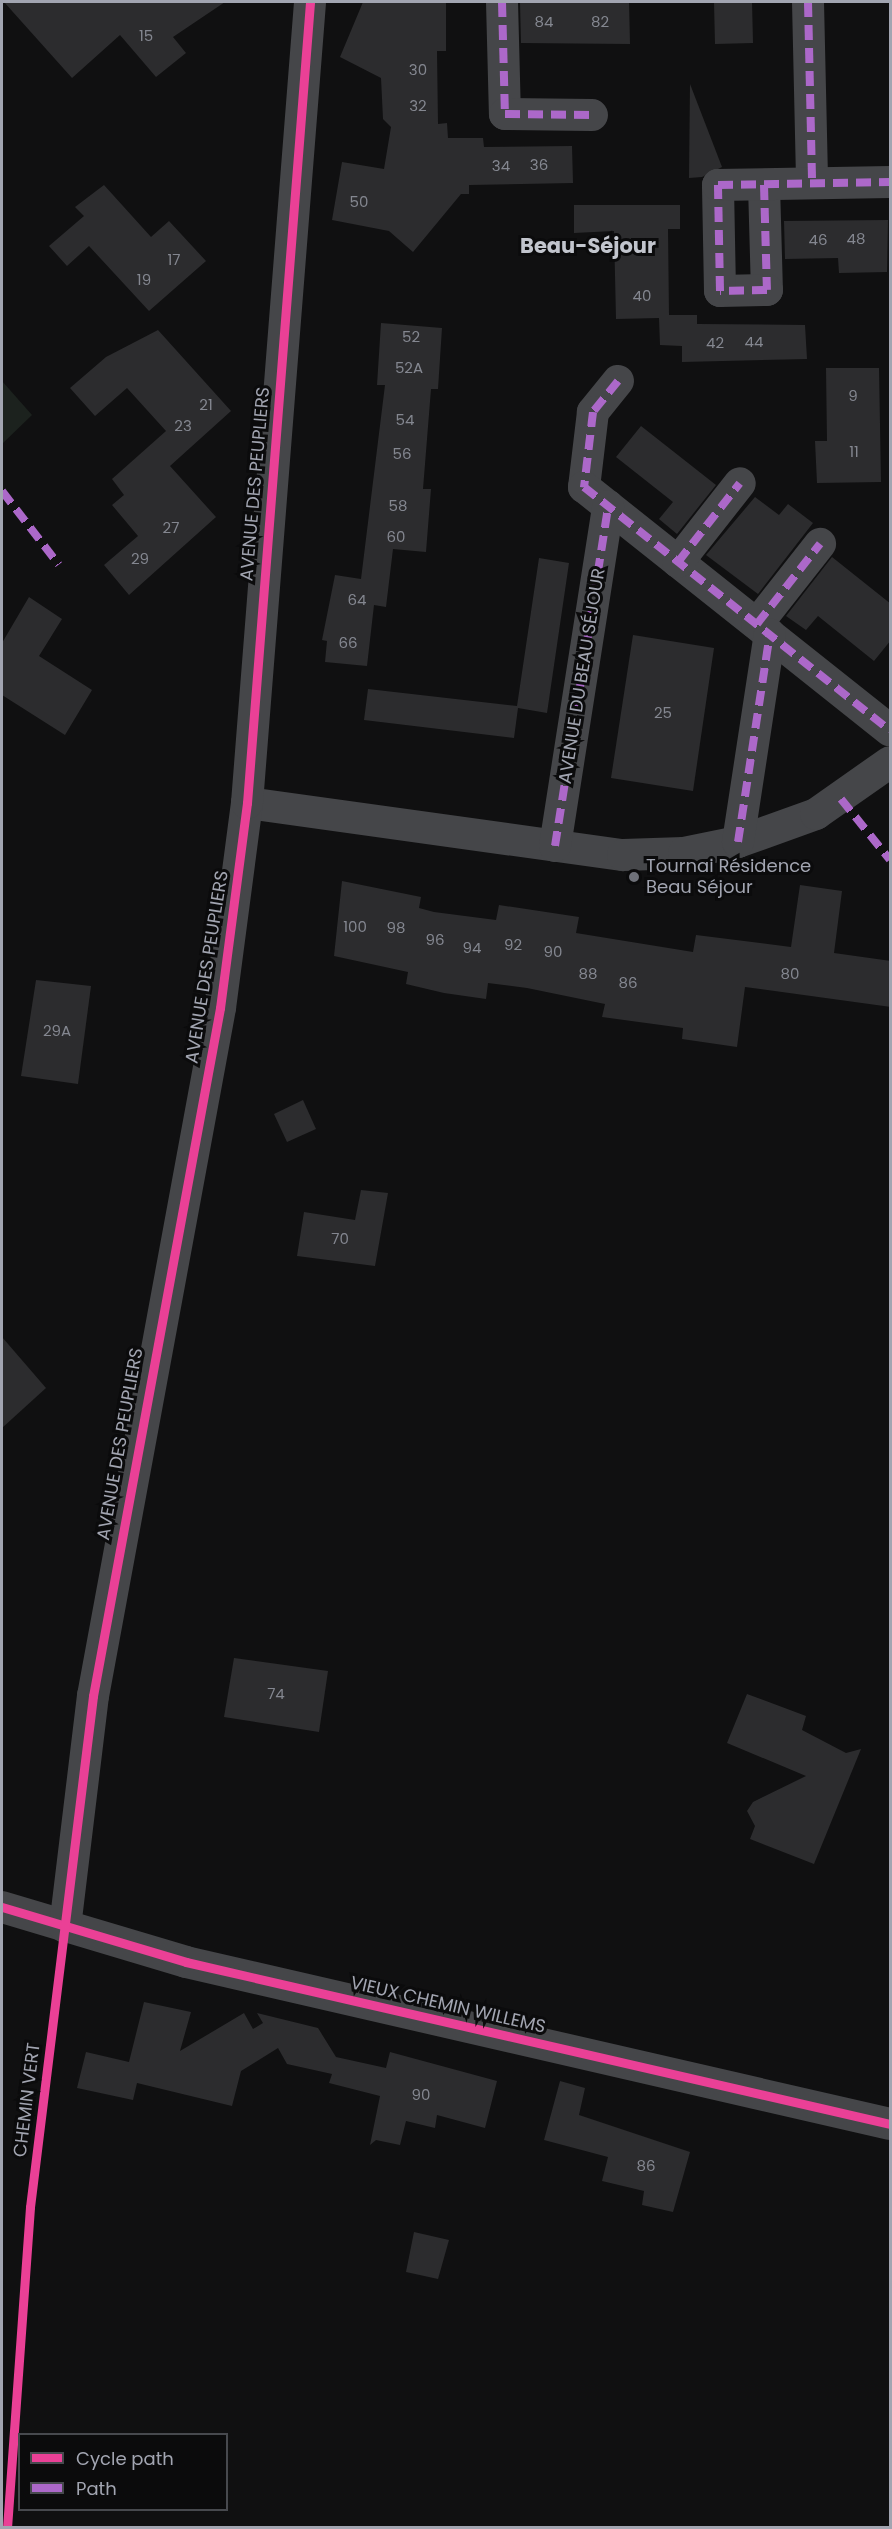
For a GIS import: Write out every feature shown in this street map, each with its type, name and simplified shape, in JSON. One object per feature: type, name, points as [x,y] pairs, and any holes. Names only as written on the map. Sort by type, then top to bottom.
[{"type":"street","name":"AVENUE DES PEUPLIERS","points":[[65,1928],[93,1696],[220,1008],[247,803],[310,2]]},
{"type":"street","points":[[502,2],[505,114],[592,116]]},
{"type":"street","points":[[808,2],[812,183]]},
{"type":"street","points":[[764,185],[891,182]]},
{"type":"street","points":[[618,381],[592,412],[584,487],[891,730]]},
{"type":"street","points":[[678,562],[740,483]]},
{"type":"street","name":"AVENUE DU BEAU SÉJOUR","points":[[555,846],[608,506]]},
{"type":"street","points":[[738,842],[763,629],[820,544]]},
{"type":"street","points":[[247,803],[623,855],[684,852],[738,842],[816,814],[891,762]]},
{"type":"street","name":"VIEUX CHEMIN WILLEMS","points":[[2,1907],[65,1928],[186,1962],[891,2124]]},
{"type":"shaded area","points":[[2,381],[32,415],[2,444]]},
{"type":"building","points":[[4,2],[225,2],[173,37],[186,53],[156,77],[120,35],[72,78]]},
{"type":"building","points":[[363,2],[446,2],[446,51],[437,51],[438,124],[447,123],[448,138],[483,138],[484,147],[572,146],[573,183],[469,185],[469,194],[461,194],[413,252],[389,231],[332,220],[342,162],[384,169],[391,127],[383,119],[381,78],[340,57]]},
{"type":"building","points":[[520,2],[629,2],[630,44],[521,43]]},
{"type":"building","points":[[714,2],[752,2],[753,43],[715,44]]},
{"type":"building","points":[[690,84],[722,167],[702,177],[689,178]]},
{"type":"building","points":[[104,185],[151,237],[169,221],[206,261],[149,311],[89,246],[67,266],[49,246],[84,216],[75,207]]},
{"type":"building","points":[[574,205],[680,205],[680,229],[668,229],[669,315],[697,315],[697,324],[805,325],[807,359],[682,362],[682,346],[660,345],[659,318],[616,319],[614,231],[574,233]]},
{"type":"building","points":[[888,220],[887,272],[839,273],[838,258],[785,259],[784,221]]},
{"type":"building","points":[[381,323],[442,328],[438,389],[431,389],[423,489],[431,489],[426,552],[393,549],[386,607],[374,605],[367,666],[325,662],[327,641],[322,640],[335,575],[361,579],[385,385],[377,385]]},
{"type":"building","points":[[158,330],[231,411],[170,466],[216,517],[129,595],[104,565],[138,536],[112,505],[124,495],[112,479],[166,431],[127,388],[95,416],[70,388],[106,357]]},
{"type":"building","points":[[826,368],[879,368],[881,482],[817,483],[815,441],[827,441]]},
{"type":"building","points":[[641,426],[716,485],[677,534],[659,519],[673,502],[616,457]]},
{"type":"building","points":[[755,497],[779,515],[788,504],[813,523],[758,594],[706,555]]},
{"type":"building","points":[[832,557],[891,604],[891,640],[874,661],[818,616],[806,630],[786,616]]},
{"type":"building","points":[[539,558],[569,563],[547,713],[518,708],[514,738],[364,720],[368,689],[517,706]]},
{"type":"building","points":[[29,597],[62,619],[39,656],[92,690],[65,735],[2,695],[2,643]]},
{"type":"building","points":[[633,635],[714,648],[693,791],[611,778]]},
{"type":"building","points":[[342,881],[421,897],[419,908],[434,912],[496,920],[499,905],[579,917],[576,933],[693,952],[696,935],[791,947],[800,885],[842,891],[834,953],[891,961],[891,1007],[745,987],[737,1047],[682,1039],[683,1028],[602,1017],[605,1004],[527,988],[488,983],[486,999],[444,993],[406,984],[408,972],[334,956]]},
{"type":"building","points":[[36,980],[91,986],[78,1084],[21,1076]]},
{"type":"building","points":[[303,1100],[316,1129],[287,1142],[274,1114]]},
{"type":"building","points":[[361,1190],[388,1193],[375,1266],[297,1256],[304,1212],[355,1220]]},
{"type":"building","points":[[2,1337],[46,1388],[2,1428]]},
{"type":"building","points":[[234,1658],[328,1671],[319,1732],[224,1717]]},
{"type":"building","points":[[747,1694],[806,1716],[802,1730],[846,1753],[861,1749],[814,1864],[750,1839],[755,1826],[747,1811],[753,1802],[806,1776],[727,1743]]},
{"type":"building","points":[[144,2002],[191,2012],[180,2051],[244,2013],[253,2029],[263,2023],[257,2013],[318,2028],[336,2057],[386,2068],[390,2052],[497,2081],[485,2128],[437,2115],[435,2128],[406,2121],[400,2145],[376,2140],[370,2145],[380,2096],[329,2083],[332,2074],[287,2064],[278,2048],[241,2071],[232,2106],[137,2083],[133,2100],[77,2088],[86,2052],[129,2062]]},
{"type":"building","points":[[560,2081],[585,2088],[579,2115],[690,2152],[673,2212],[642,2205],[644,2191],[602,2181],[608,2157],[544,2140]]},
{"type":"building","points":[[414,2232],[449,2240],[438,2279],[406,2272]]},
{"type":"marked path","points":[[502,2],[505,114],[592,115]]},
{"type":"marked path","points":[[808,2],[812,183]]},
{"type":"marked path","points":[[764,185],[767,290],[720,291],[718,185],[890,182]]},
{"type":"marked path","points":[[618,381],[593,412],[584,487],[890,730]]},
{"type":"marked path","points":[[678,562],[740,483]]},
{"type":"marked path","points":[[2,491],[59,565]]},
{"type":"marked path","points":[[555,846],[608,506]]},
{"type":"marked path","points":[[757,624],[820,544]]},
{"type":"marked path","points":[[738,842],[770,634]]},
{"type":"marked path","points":[[841,799],[890,860]]},
{"type":"cycle path","name":"CHEMIN VERT","points":[[7,2528],[30,2207],[93,1696],[220,1008],[247,803],[310,2]]},
{"type":"cycle path","points":[[2,1907],[186,1962],[890,2124]]},
{"type":"place","name":"Tournai Résidence Beau Séjour","points":[[634,877]]},
{"type":"district","name":"Beau-Séjour","points":[[588,246]]}]
